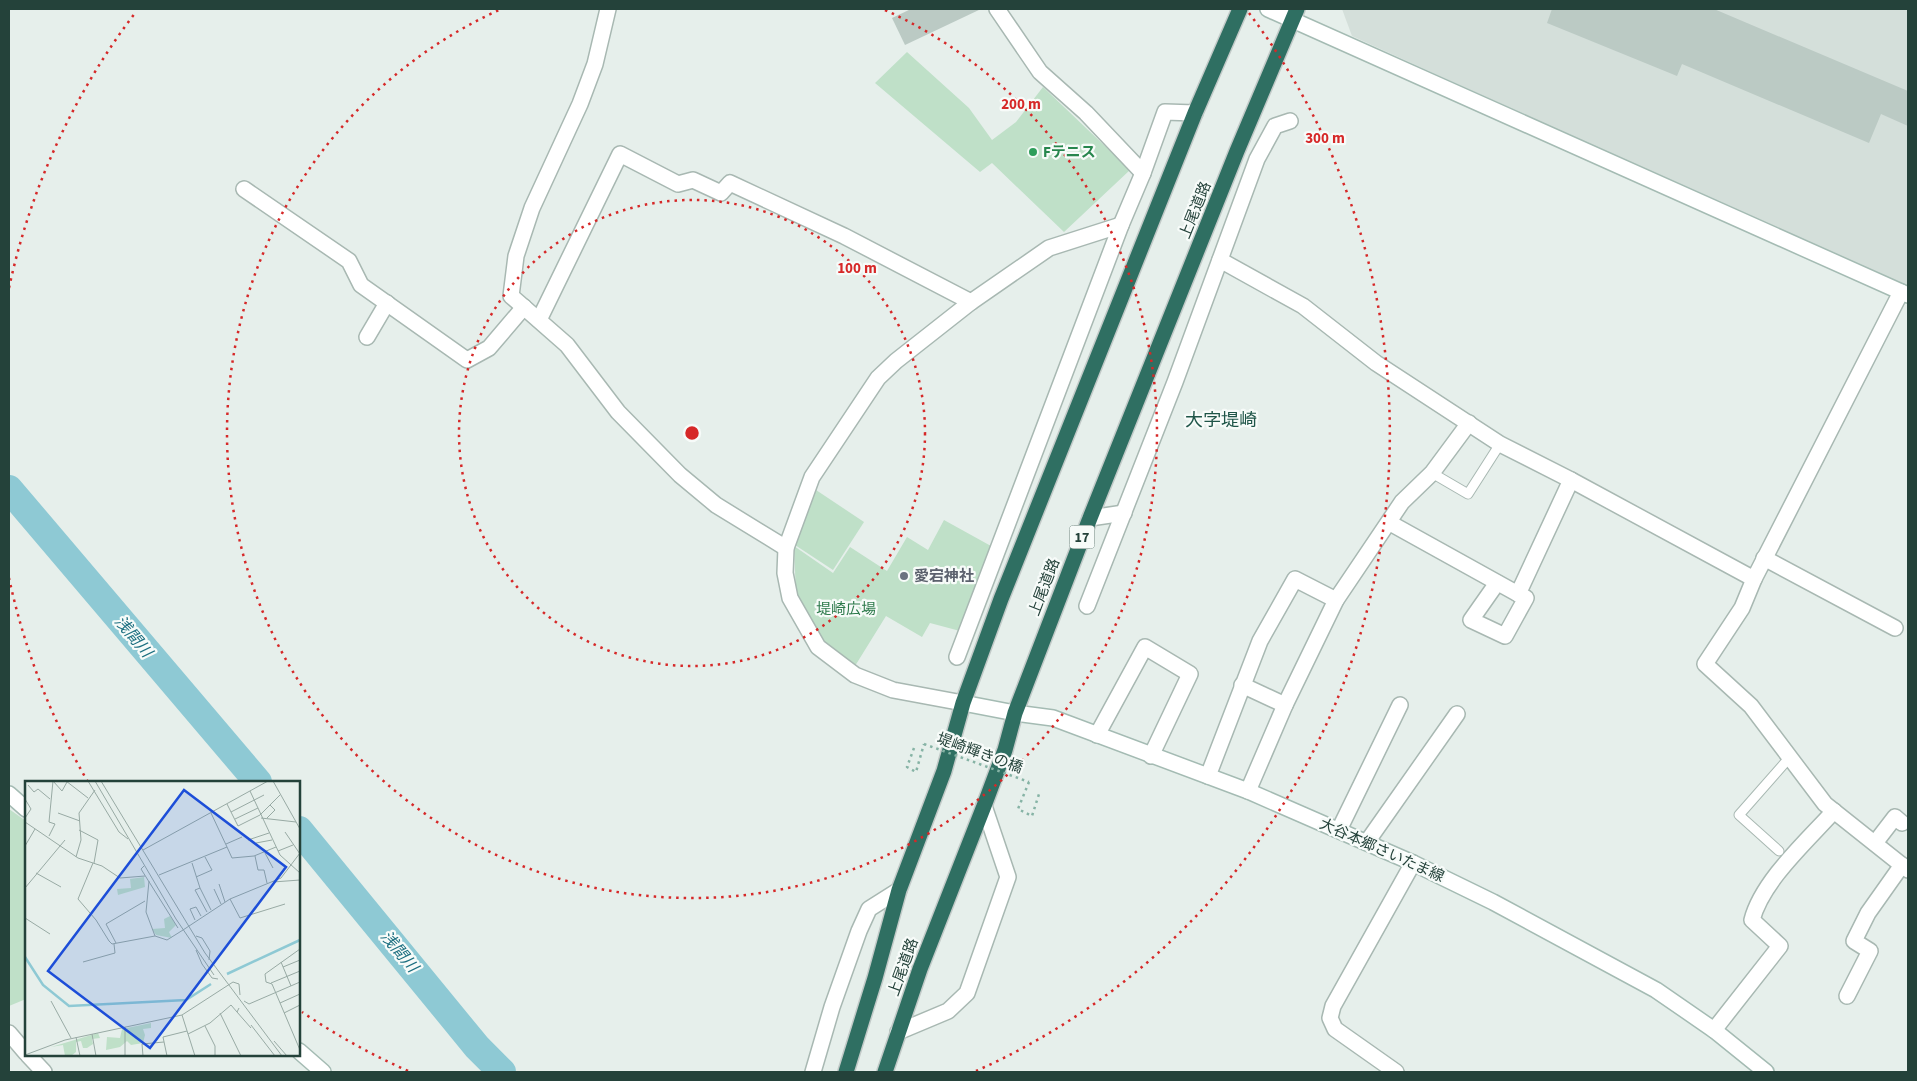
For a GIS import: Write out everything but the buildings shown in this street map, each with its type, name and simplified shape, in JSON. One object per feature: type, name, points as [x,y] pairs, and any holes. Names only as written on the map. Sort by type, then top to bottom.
[{"type":"highway","name":"上尾道路","points":[[846,1072],[875,978],[899,890],[944,771],[963,703],[1001,599],[1195,113],[1240,9]]},
{"type":"highway","name":"上尾道路","points":[[885,1072],[924,960],[1005,750],[1015,714],[1090,518],[1237,151],[1295,14]]},
{"type":"street","points":[[608,9],[595,64],[580,104],[532,208],[516,256],[511,296],[567,345],[618,412],[680,474],[716,505],[786,548]]},
{"type":"street","points":[[997,9],[1040,72],[1086,113],[1143,173]]},
{"type":"street","points":[[1268,9],[1295,14],[1905,294],[1764,558],[1742,608],[1705,664],[1751,706],[1825,804],[1905,867],[1868,913],[1854,940],[1870,951],[1847,996]]},
{"type":"street","points":[[957,657],[1120,225],[1143,173],[1165,112],[1195,113]]},
{"type":"street","points":[[1087,606],[1175,382],[1257,160],[1275,126],[1290,121]]},
{"type":"street","points":[[1237,151],[1257,160]]},
{"type":"street","points":[[539,320],[620,154],[678,184],[693,180],[721,193],[730,183],[844,236],[971,302]]},
{"type":"street","points":[[244,189],[349,261],[361,285],[467,360],[489,348],[524,307]]},
{"type":"street","name":"大谷本郷さいたま線","points":[[1120,225],[1050,248],[971,302],[896,361],[878,378],[812,476],[786,548],[786,573],[790,598],[818,646],[855,675],[893,690],[1015,714],[1053,718],[1248,791],[1367,842],[1493,902],[1656,990],[1714,1030],[1766,1072]]},
{"type":"street","points":[[1220,260],[1303,306],[1376,363],[1500,444],[1571,480],[1754,579]]},
{"type":"street","points":[[367,337],[387,303]]},
{"type":"street","points":[[1248,791],[1285,704],[1336,600],[1390,523],[1402,502],[1432,472],[1469,423]]},
{"type":"street","points":[[1518,594],[1571,480]]},
{"type":"street","points":[[1090,518],[1124,513]]},
{"type":"street","points":[[1390,523],[1526,598],[1505,636],[1471,620],[1498,583]]},
{"type":"street","points":[[1764,558],[1895,628]]},
{"type":"street","points":[[1208,776],[1260,640],[1295,579],[1336,600]]},
{"type":"street","points":[[983,584],[1001,599]]},
{"type":"street","points":[[1097,735],[1145,647],[1190,674],[1151,756]]},
{"type":"street","points":[[1242,685],[1285,704]]},
{"type":"street","points":[[1339,830],[1400,705]]},
{"type":"street","points":[[1367,842],[1457,714]]},
{"type":"street","points":[[898,1032],[948,1011],[967,993],[1008,877],[984,806]]},
{"type":"street","points":[[1714,1030],[1780,946],[1752,920],[1756,905],[1768,884],[1834,811]]},
{"type":"street","points":[[1875,842],[1895,817],[1902,823]]},
{"type":"street","points":[[1396,1072],[1335,1029],[1330,1018],[1333,1006],[1413,863]]},
{"type":"street","points":[[813,1072],[832,1007],[869,908],[899,890]]},
{"type":"street","points":[[9,1033],[25,1052]]},
{"type":"street","points":[[1736,1049],[1752,1072]]},
{"type":"street","points":[[300,1051],[323,1072]]},
{"type":"street","points":[[29,1056],[44,1072]]},
{"type":"lane","points":[[1432,472],[1468,494],[1500,444]]},
{"type":"lane","points":[[1779,851],[1739,814],[1790,757]]},
{"type":"path","name":"堤崎輝きの橋","points":[[914,748],[907,768],[916,772],[924,745],[1029,782],[1018,809],[1032,816],[1039,794]]},
{"type":"shaded area","points":[[1342,9],[1908,9],[1908,289],[1352,36]]},
{"type":"green space","name":"Fテニス","points":[[907,52],[969,108],[992,140],[1016,122],[1043,87],[1130,170],[1064,232],[992,163],[980,172],[875,83]]},
{"type":"green space","points":[[816,490],[864,522],[833,570],[795,545]]},
{"type":"green space","name":"堤崎広場","points":[[944,520],[991,546],[960,631],[930,623],[922,637],[886,616],[855,666],[817,637],[796,595],[794,546],[833,573],[850,547],[887,571],[907,537],[928,550]]},
{"type":"green space","points":[[9,809],[25,820],[25,999],[9,1006]]},
{"type":"waterway","name":"浅間川","points":[[9,489],[257,781]]},
{"type":"waterway","name":"浅間川","points":[[300,831],[477,1047],[502,1072]]},
{"type":"place","name":"Fテニス","points":[[1033,152]]},
{"type":"place","name":"愛宕神社","points":[[904,576]]},
{"type":"district","name":"大字堤崎","points":[[1221,420]]}]
